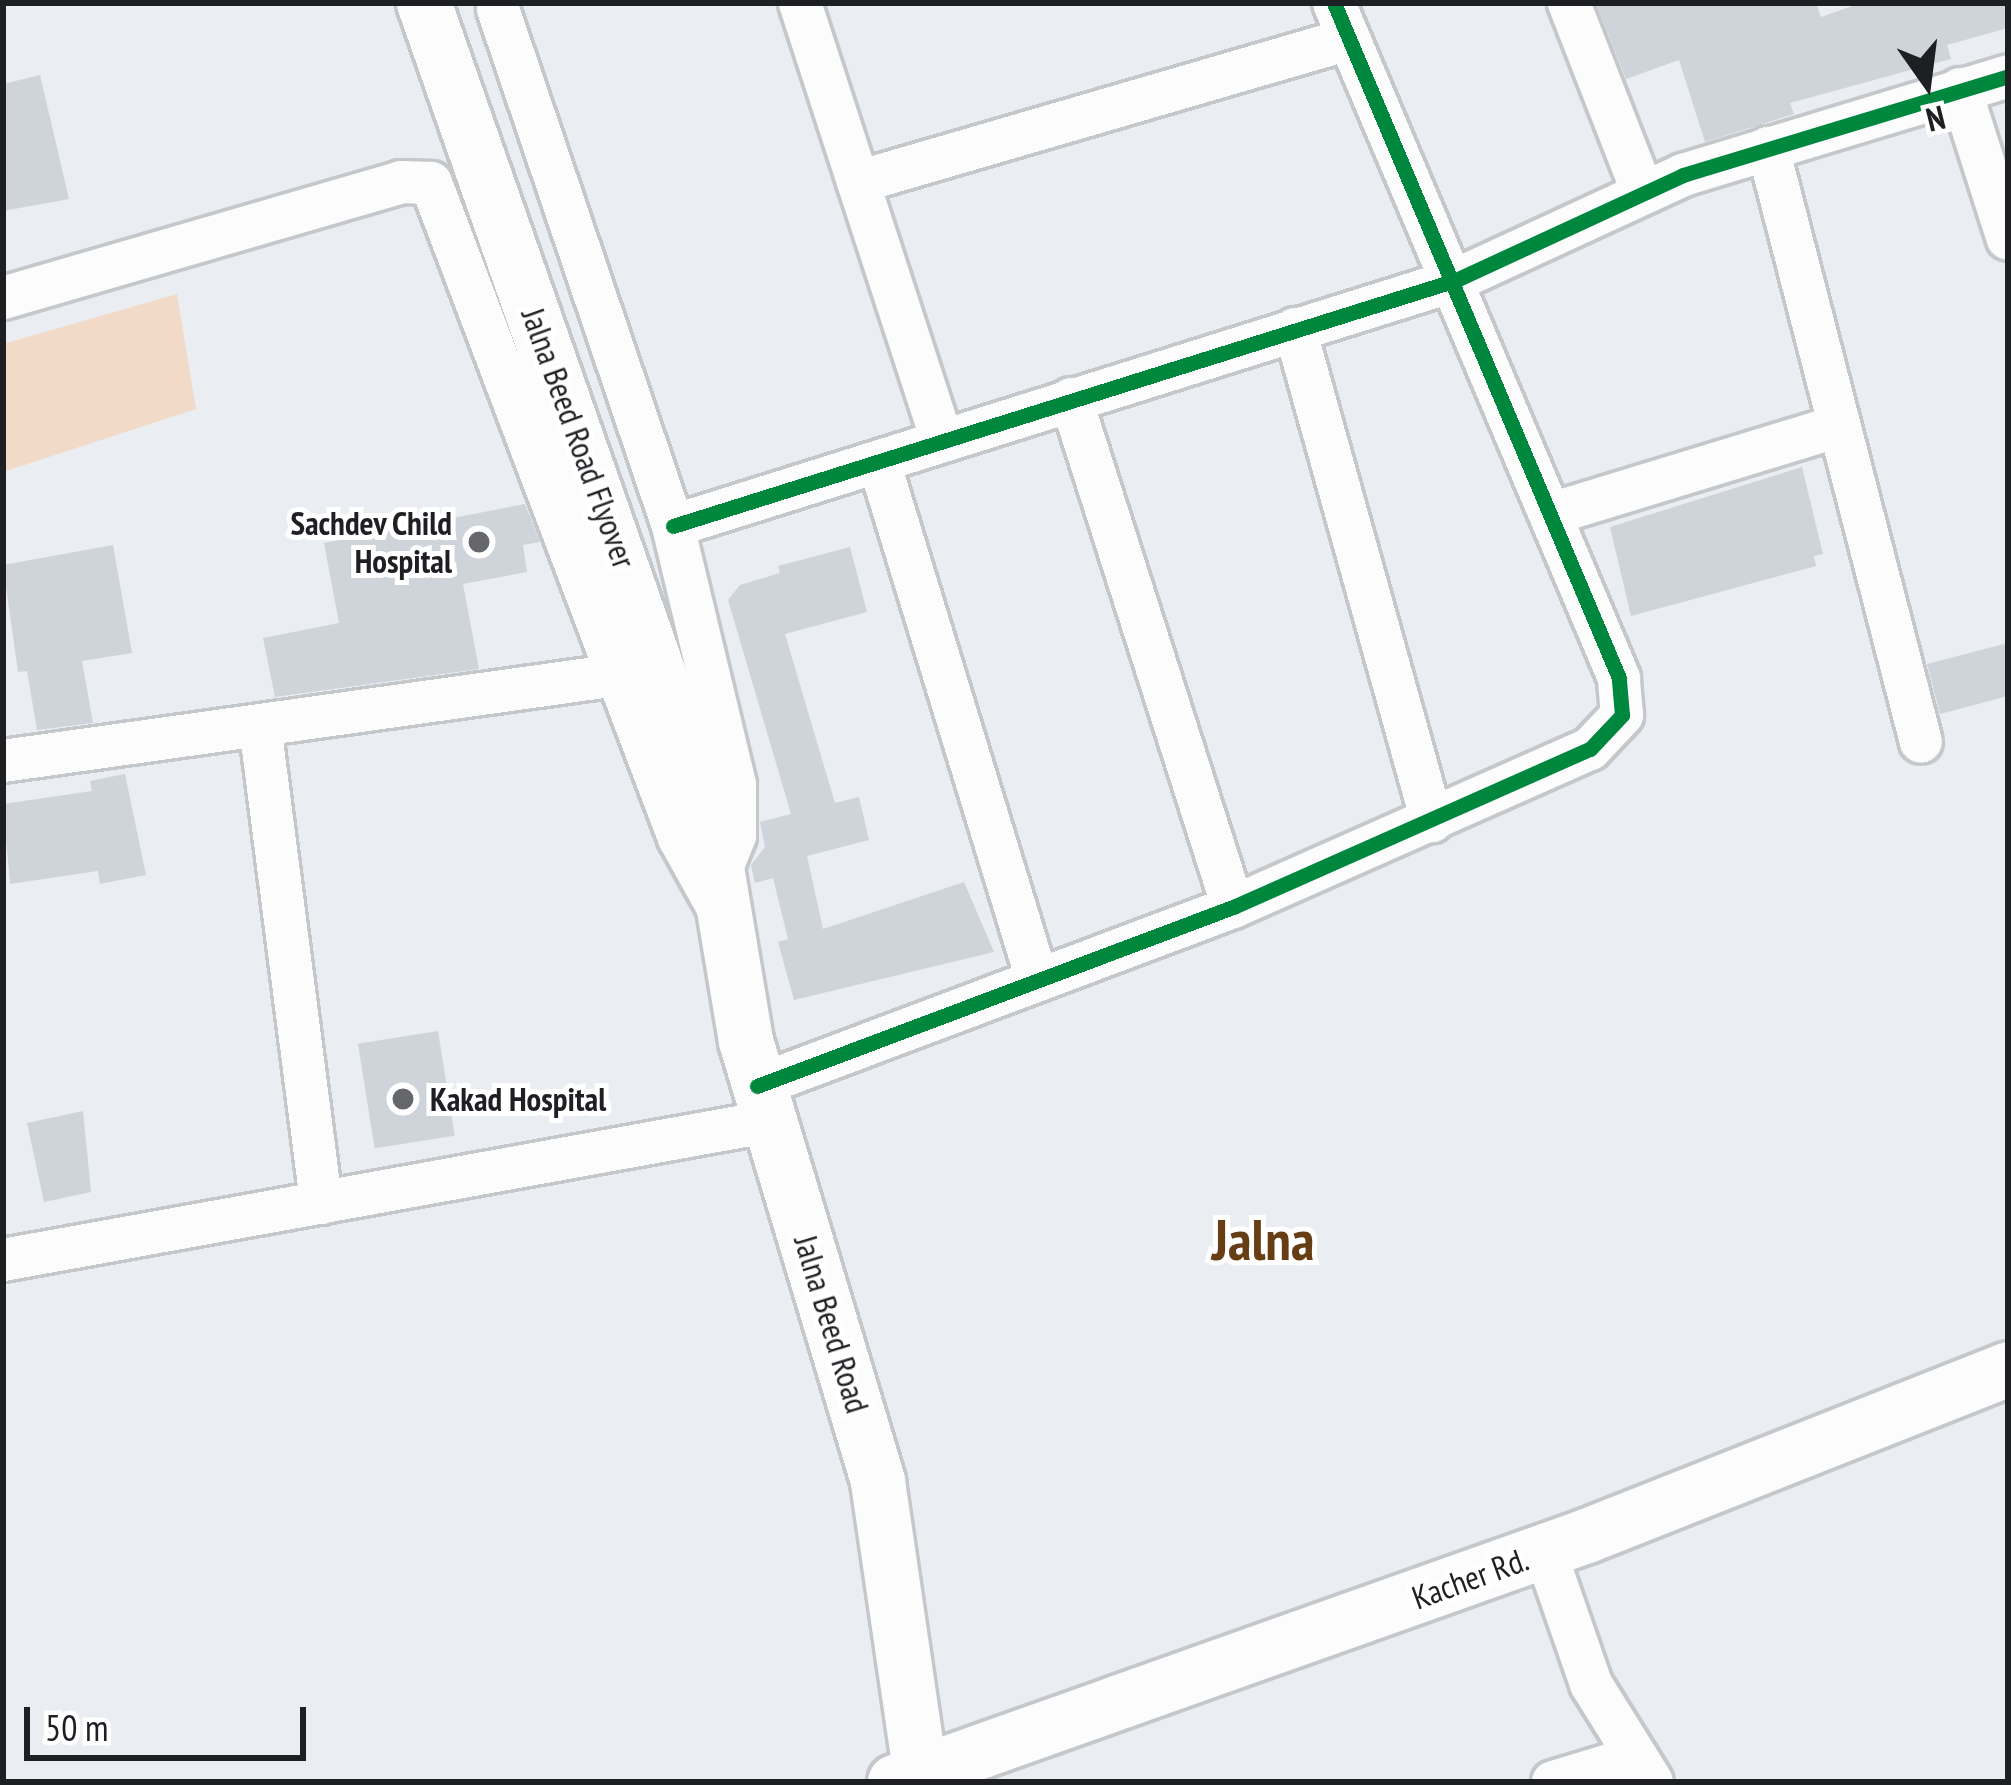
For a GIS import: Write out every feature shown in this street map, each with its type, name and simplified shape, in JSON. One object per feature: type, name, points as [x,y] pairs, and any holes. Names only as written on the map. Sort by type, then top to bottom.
[{"type":"main road","name":"Jalna Beed Road Flyover","points":[[424,3],[690,758],[722,899]]},
{"type":"main road","name":"Jalna Beed Road","points":[[722,899],[762,1104],[828,1297],[878,1482],[922,1777]]},
{"type":"main road","name":"Kacher Rd.","points":[[922,1777],[1545,1551],[2008,1369]]},
{"type":"street","points":[[800,3],[941,437]]},
{"type":"street","points":[[1569,3],[1643,193]]},
{"type":"street","points":[[506,5],[673,526],[735,785],[735,836],[722,899]]},
{"type":"street","points":[[3,1260],[321,1203],[762,1104],[1036,976],[1233,907],[1432,821],[1590,749],[1622,715],[1619,678],[1456,280],[1342,21],[858,182]]},
{"type":"street","points":[[673,526],[879,462],[941,437],[1456,280],[1643,193],[1768,148],[2008,76]]},
{"type":"street","points":[[1960,89],[2008,239]]},
{"type":"street","points":[[1768,148],[1921,742]]},
{"type":"street","points":[[3,298],[401,182],[431,183],[688,861],[722,899]]},
{"type":"street","points":[[1295,329],[1432,821]]},
{"type":"street","points":[[1071,399],[1233,907]]},
{"type":"street","points":[[1551,514],[1839,426]]},
{"type":"street","points":[[879,462],[1036,976]]},
{"type":"street","points":[[3,761],[617,675]]},
{"type":"street","points":[[260,725],[321,1203]]},
{"type":"street","points":[[1545,1551],[1591,1684],[1644,1770],[1553,1782]]},
{"type":"shaded area","points":[[177,294],[196,409],[3,472],[3,344]]},
{"type":"building","points":[[1816,3],[1821,17],[1861,3],[2008,3],[2008,28],[1947,45],[1951,59],[1790,103],[1794,114],[1705,142],[1679,60],[1626,79],[1597,6]]},
{"type":"building","points":[[40,75],[69,199],[3,211],[3,84]]},
{"type":"building","points":[[1802,467],[1823,554],[1814,556],[1816,566],[1631,616],[1610,527]]},
{"type":"building","points":[[525,504],[540,542],[523,545],[527,572],[463,584],[479,669],[275,697],[263,638],[339,623],[324,543]]},
{"type":"building","points":[[113,545],[132,653],[82,661],[93,723],[37,730],[27,671],[18,672],[3,565]]},
{"type":"building","points":[[850,547],[867,612],[785,634],[835,803],[859,797],[869,840],[807,856],[823,929],[964,882],[994,952],[794,1000],[778,942],[788,939],[773,878],[755,883],[751,865],[765,847],[760,822],[791,814],[728,600],[740,585],[780,573],[778,566]]},
{"type":"building","points":[[2008,643],[2008,696],[1940,714],[1927,664]]},
{"type":"building","points":[[125,774],[146,875],[100,884],[98,871],[10,884],[3,804],[92,791],[90,781]]},
{"type":"building","points":[[438,1031],[455,1136],[375,1148],[358,1044]]},
{"type":"building","points":[[83,1111],[91,1192],[44,1202],[27,1123]]},
{"type":"cycle path","points":[[757,1086],[1233,907],[1590,749],[1622,715],[1619,678],[1334,3]]},
{"type":"cycle path","points":[[673,526],[1456,280],[1683,175],[2008,76]]},
{"type":"place","name":"Sachdev Child Hospital","points":[[479,542]]},
{"type":"place","name":"Kakad Hospital","points":[[403,1099]]},
{"type":"district","name":"Jalna","points":[[1263,1240]]}]
